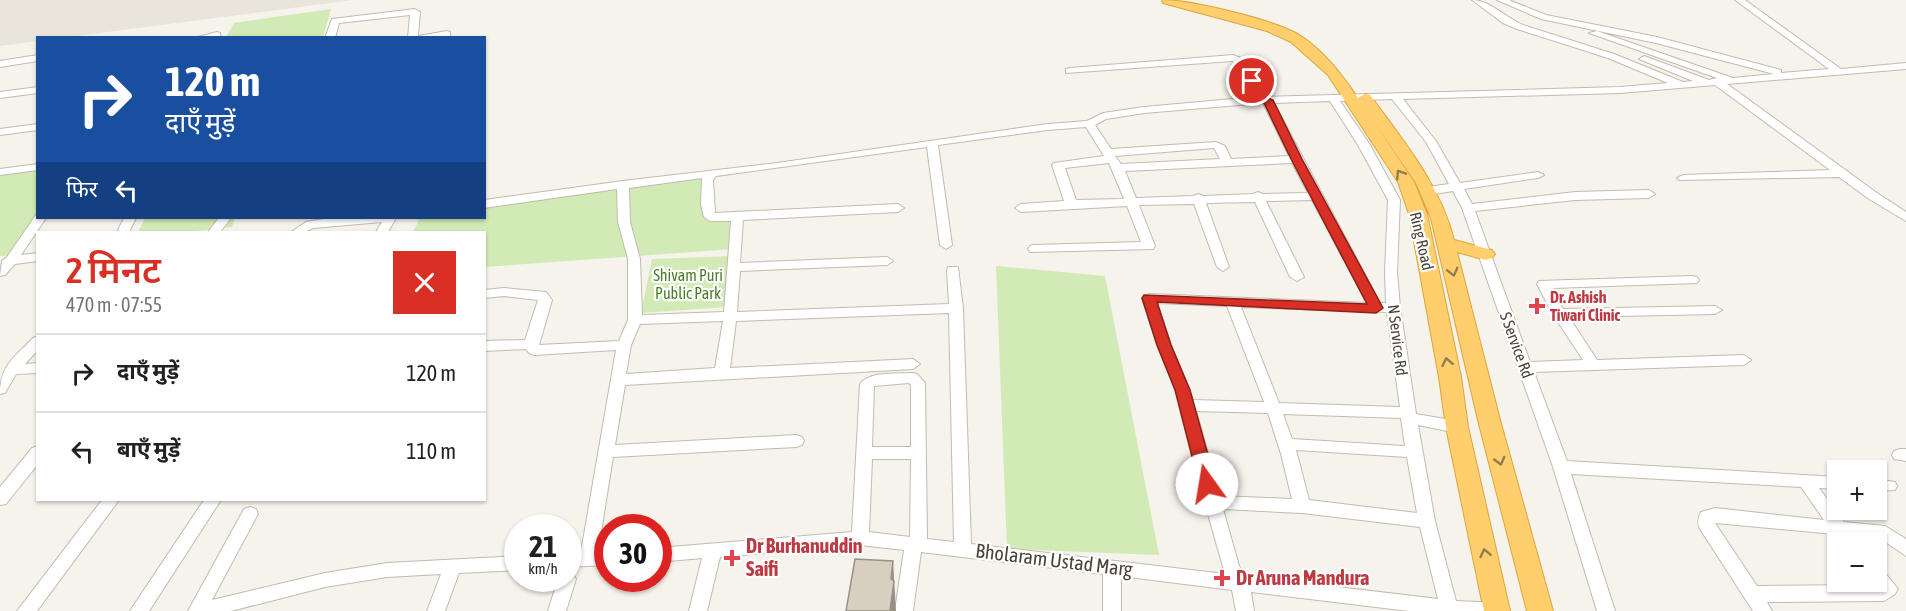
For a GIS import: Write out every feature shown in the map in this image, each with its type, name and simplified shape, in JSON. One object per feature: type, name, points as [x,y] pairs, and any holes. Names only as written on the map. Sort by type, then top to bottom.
[{"type":"highway","name":"Ring Road","points":[[1168,0],[1272,28],[1296,39],[1333,72],[1406,182],[1418,214],[1450,377],[1457,427],[1498,611]]},
{"type":"highway","name":"Ring Road","points":[[1202,0],[1271,19],[1294,28],[1314,41],[1336,62],[1350,98],[1428,191],[1440,218],[1489,420],[1540,611]]},
{"type":"highway","points":[[1446,243],[1486,254]]},
{"type":"street","points":[[1476,0],[1506,21],[1520,27],[1611,56],[1684,86]]},
{"type":"street","points":[[1501,0],[1544,17],[1731,79]]},
{"type":"street","points":[[1739,0],[1839,72]]},
{"type":"street","points":[[330,36],[334,21],[416,12],[413,36]]},
{"type":"street","points":[[1544,17],[1657,40],[1789,75]]},
{"type":"street","points":[[1522,19],[1711,82],[1906,217]]},
{"type":"street","points":[[434,36],[447,34]]},
{"type":"street","points":[[0,64],[36,58]]},
{"type":"street","points":[[1070,71],[1233,58],[1243,62],[1376,308]]},
{"type":"street","points":[[486,204],[623,184],[777,166],[1048,127],[1089,124],[1103,116],[1134,111],[1264,100],[1684,86],[1731,79],[1906,66]]},
{"type":"street","points":[[0,95],[36,90]]},
{"type":"street","name":"S Service Rd","points":[[1395,96],[1431,141],[1468,208],[1561,466],[1606,611]]},
{"type":"street","name":"N Service Rd","points":[[1350,98],[1364,145],[1394,200],[1391,272],[1393,307],[1408,416],[1428,521],[1451,610]]},
{"type":"street","points":[[1034,249],[1149,246],[1132,201],[1112,160],[1089,124]]},
{"type":"street","points":[[0,132],[36,127]]},
{"type":"street","points":[[932,143],[946,245]]},
{"type":"street","points":[[1071,204],[1058,165],[1112,160],[1216,145],[1221,148],[1227,162]]},
{"type":"street","points":[[1112,160],[1227,162],[1296,159]]},
{"type":"street","points":[[0,172],[36,166]]},
{"type":"street","points":[[713,173],[707,179],[707,205],[710,217],[898,208]]},
{"type":"street","points":[[1683,178],[1842,173]]},
{"type":"street","points":[[1428,191],[1538,175]]},
{"type":"street","points":[[582,535],[606,451],[624,345],[634,320],[634,260],[624,222],[623,184]]},
{"type":"street","points":[[1468,208],[1575,196],[1649,194]]},
{"type":"street","points":[[1258,196],[1298,277]]},
{"type":"street","points":[[1021,208],[1198,198],[1316,196]]},
{"type":"street","points":[[1198,198],[1223,267]]},
{"type":"street","points":[[722,373],[730,317],[737,217]]},
{"type":"street","points":[[0,272],[39,219]]},
{"type":"street","points":[[215,231],[224,219]]},
{"type":"street","points":[[299,231],[310,225],[334,220],[358,219]]},
{"type":"street","points":[[6,261],[36,257]]},
{"type":"street","points":[[734,267],[887,261]]},
{"type":"street","points":[[953,270],[963,549]]},
{"type":"street","points":[[1592,363],[1559,313],[1544,284],[1692,280]]},
{"type":"street","points":[[486,294],[504,292],[541,295],[545,300],[531,344],[534,350],[624,345]]},
{"type":"street","points":[[1245,611],[1240,582],[1231,570],[1211,502],[1187,405],[1149,298],[1393,307]]},
{"type":"street","points":[[1232,301],[1285,444],[1302,506]]},
{"type":"street","points":[[634,320],[956,308]]},
{"type":"street","points":[[1559,313],[1715,310]]},
{"type":"street","points":[[0,388],[12,369],[36,343]]},
{"type":"street","points":[[486,345],[531,344]]},
{"type":"street","points":[[1525,366],[1744,360]]},
{"type":"street","points":[[618,380],[913,364]]},
{"type":"street","points":[[12,369],[36,368]]},
{"type":"street","points":[[860,538],[867,384],[872,381],[912,378],[918,384],[919,453],[916,544],[904,611]]},
{"type":"street","points":[[1187,405],[1271,407],[1408,416],[1457,427]]},
{"type":"street","points":[[606,451],[796,441]]},
{"type":"street","points":[[1285,444],[1414,452]]},
{"type":"street","points":[[864,453],[919,453]]},
{"type":"street","points":[[0,499],[36,454]]},
{"type":"street","points":[[1561,466],[1827,483]]},
{"type":"street","points":[[1806,482],[1841,532]]},
{"type":"street","points":[[26,611],[110,501]]},
{"type":"street","points":[[139,611],[212,501]]},
{"type":"street","points":[[1211,502],[1302,506],[1428,521]]},
{"type":"street","points":[[199,611],[250,514]]},
{"type":"street","points":[[1763,611],[1706,524],[1707,517],[1715,515],[1885,533],[1906,549]]},
{"type":"street","name":"Bholaram Ustad Marg","points":[[672,554],[860,538],[1240,582],[1451,610],[1498,611]]},
{"type":"street","points":[[698,611],[712,552]]},
{"type":"street","points":[[199,611],[325,580],[387,570],[504,564]]},
{"type":"street","points":[[436,611],[453,566]]},
{"type":"street","points":[[1112,567],[1112,611]]},
{"type":"street","points":[[557,611],[563,592]]},
{"type":"street","points":[[1750,594],[1885,592]]},
{"type":"shaded area","points":[[0,0],[353,0],[77,36],[36,36],[36,41],[0,46]]},
{"type":"green space","points":[[331,9],[323,36],[227,36],[234,23]]},
{"type":"green space","points":[[36,170],[36,215],[17,255],[0,256],[0,176]]},
{"type":"green space","points":[[703,176],[703,218],[733,222],[734,249],[486,267],[486,231],[414,231],[420,219],[486,219],[486,206]]},
{"type":"green space","points":[[144,219],[235,219],[232,227],[196,231],[138,231]]},
{"type":"green space","name":"Shivam Puri Public Park","points":[[734,256],[727,307],[641,313],[652,259]]},
{"type":"green space","points":[[996,266],[1105,276],[1159,555],[1007,549]]},
{"type":"building","points":[[855,559],[893,561],[891,579],[894,581],[890,611],[846,611]]},
{"type":"place","name":"Dr. Ashish Tiwari Clinic","points":[[1537,306]]},
{"type":"place","name":"Dr Burhanuddin Saifi","points":[[732,558]]},
{"type":"place","name":"Dr Aruna Mandura","points":[[1222,578]]},
{"type":"route","points":[[1207,484],[1183,390],[1164,345],[1149,298],[1376,308],[1296,159],[1268,100],[1261,100],[1252,81]]}]
